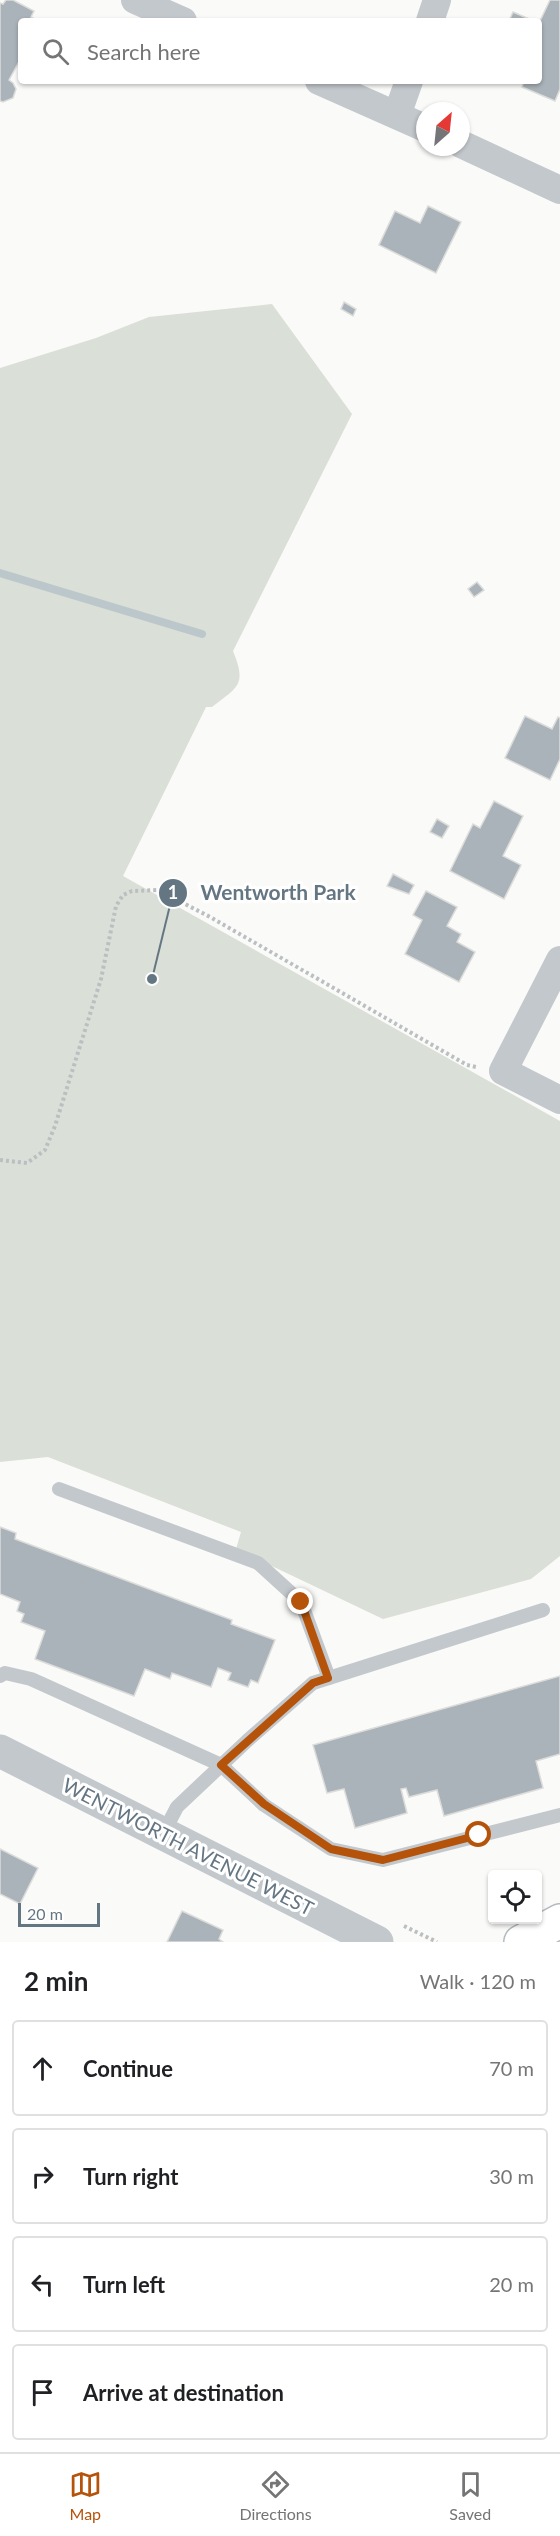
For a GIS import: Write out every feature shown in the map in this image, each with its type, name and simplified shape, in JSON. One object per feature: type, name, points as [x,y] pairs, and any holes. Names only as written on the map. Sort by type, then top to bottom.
[{"type":"main road","points":[[521,1942],[560,1921]]},
{"type":"street","points":[[135,0],[176,18]]},
{"type":"street","points":[[431,18],[437,0]]},
{"type":"street","points":[[327,84],[416,124]]},
{"type":"street","points":[[397,115],[408,84]]},
{"type":"street","points":[[470,148],[560,190]]},
{"type":"street","points":[[560,960],[502,1071],[560,1100]]},
{"type":"street","name":"WENTWORTH AVENUE WEST","points":[[0,1751],[377,1942]]},
{"type":"lane","points":[[59,1489],[258,1563],[301,1602],[328,1678]]},
{"type":"lane","points":[[163,1834],[177,1808],[221,1765],[313,1683],[543,1610]]},
{"type":"lane","points":[[0,1676],[5,1673],[31,1679],[221,1765],[264,1804],[331,1849],[383,1860],[560,1815]]},
{"type":"path","points":[[0,1160],[27,1163],[45,1150],[55,1126],[101,979],[116,906],[123,895],[132,891],[158,890],[212,918],[467,1065],[502,1071]]},
{"type":"shaded area","points":[[272,304],[352,414],[233,651],[239,671],[238,684],[212,707],[206,707],[123,876],[560,1121],[560,1556],[531,1579],[383,1619],[236,1549],[241,1532],[48,1457],[0,1462],[0,368],[96,338],[149,317]]},
{"type":"building","points":[[6,0],[13,0],[34,11],[31,17],[33,18],[18,18],[18,64],[9,80],[16,89],[13,98],[3,102],[0,101],[0,3],[3,4]]},
{"type":"building","points":[[550,0],[560,0],[560,89],[555,101],[522,87],[523,84],[542,84],[541,18]]},
{"type":"building","points":[[513,12],[527,18],[510,18]]},
{"type":"building","points":[[428,206],[461,222],[436,273],[379,245],[395,211],[420,223]]},
{"type":"building","points":[[344,302],[356,309],[353,316],[341,309]]},
{"type":"building","points":[[477,582],[484,590],[474,597],[468,589]]},
{"type":"building","points":[[525,716],[552,729],[558,717],[560,718],[560,759],[550,780],[505,758]]},
{"type":"building","points":[[494,801],[523,816],[503,856],[521,865],[504,899],[450,871],[473,824],[480,828]]},
{"type":"building","points":[[437,819],[449,826],[442,838],[430,832]]},
{"type":"building","points":[[393,874],[414,885],[409,894],[387,886]]},
{"type":"building","points":[[426,891],[457,907],[447,926],[461,934],[457,942],[475,952],[459,982],[405,954],[422,920],[413,915]]},
{"type":"building","points":[[0,1527],[16,1533],[15,1539],[232,1620],[231,1624],[275,1640],[258,1683],[251,1680],[248,1687],[228,1680],[231,1673],[218,1668],[211,1687],[172,1673],[170,1679],[145,1669],[134,1696],[35,1659],[45,1631],[21,1622],[24,1614],[17,1611],[20,1602],[0,1594]]},
{"type":"building","points":[[560,1676],[560,1754],[536,1761],[543,1788],[444,1816],[437,1790],[409,1797],[406,1788],[401,1789],[407,1813],[355,1828],[344,1789],[327,1793],[313,1745]]},
{"type":"building","points":[[0,1849],[38,1868],[20,1904],[0,1894]]},
{"type":"building","points":[[182,1911],[223,1930],[219,1939],[223,1942],[167,1942]]},
{"type":"waterway","points":[[0,573],[202,634]]},
{"type":"place","name":"Wentworth Park","points":[[152,979]]},
{"type":"route","points":[[301,1602],[328,1678],[313,1683],[221,1765],[264,1804],[331,1849],[383,1860],[479,1835]]}]
